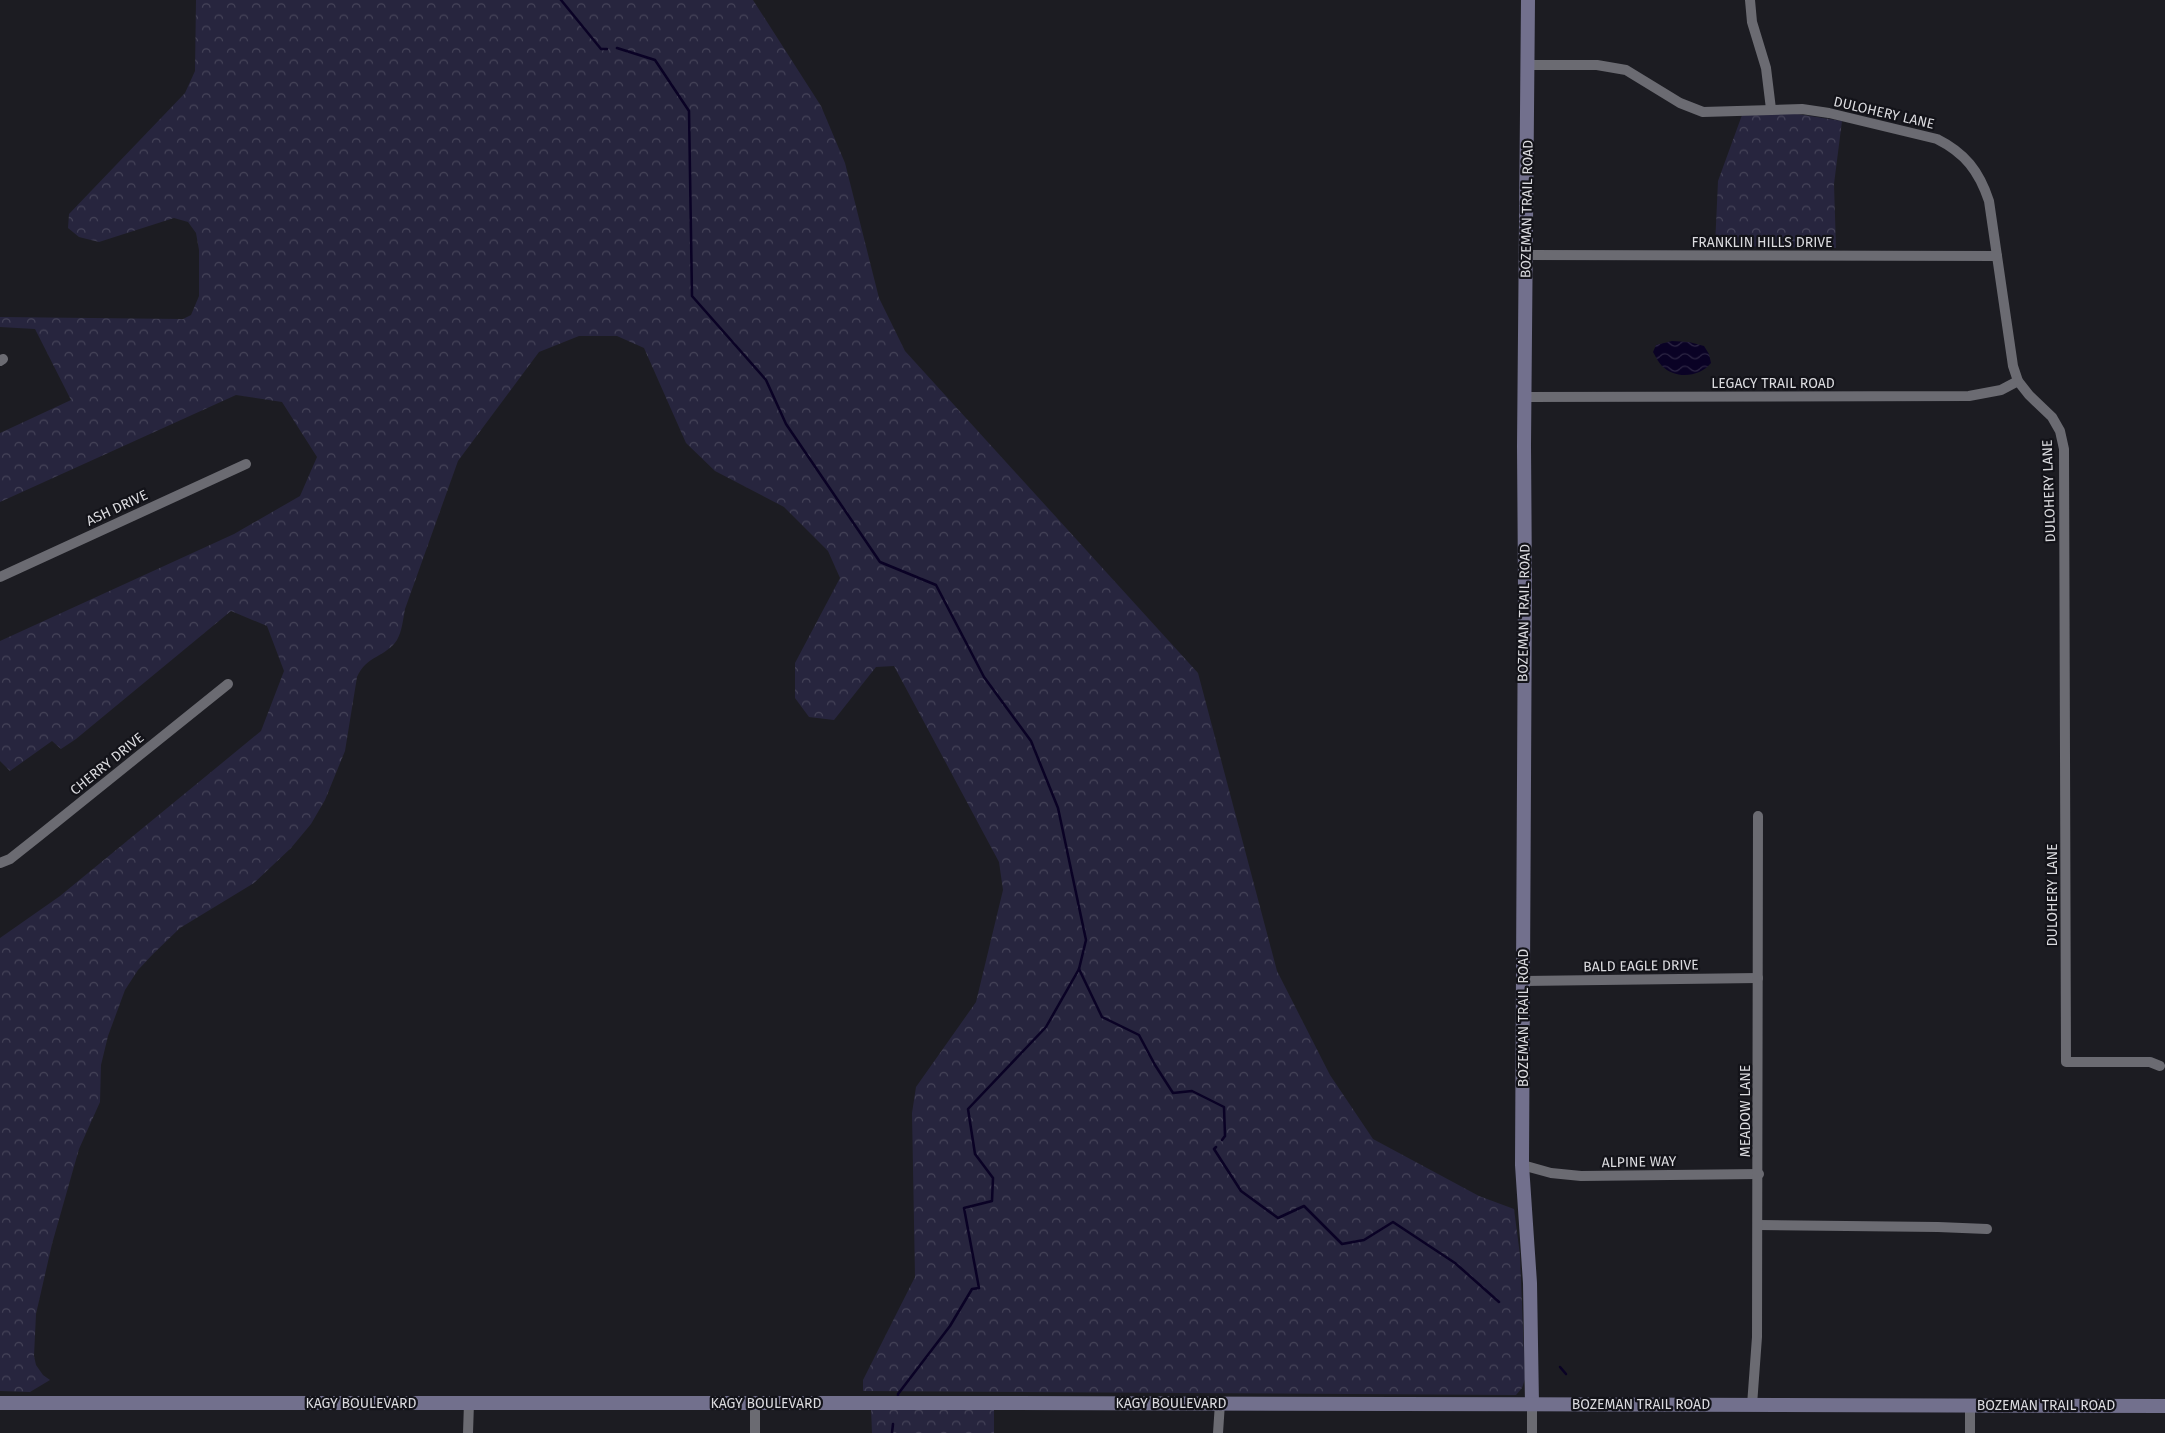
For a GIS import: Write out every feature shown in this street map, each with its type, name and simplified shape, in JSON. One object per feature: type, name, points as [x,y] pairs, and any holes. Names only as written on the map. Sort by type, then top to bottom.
[{"type":"main road","name":"BOZEMAN TRAIL ROAD","points":[[1528,0],[1522,811],[1524,981],[1522,1165],[1530,1283],[1532,1404],[2165,1406]]},
{"type":"main road","name":"KAGY BOULEVARD","points":[[0,1403],[1532,1404]]},
{"type":"street","points":[[1750,0],[1752,22],[1766,68],[1770,109]]},
{"type":"street","name":"DULOHERY LANE","points":[[1528,65],[1597,65],[1626,70],[1680,103],[1703,112],[1802,109],[1829,113],[1920,134],[1953,147],[1973,165],[1984,186],[1990,209],[2013,366],[2018,381],[2029,395],[2052,417],[2060,431],[2064,449],[2066,1062],[2150,1062],[2160,1066]]},
{"type":"street","name":"FRANKLIN HILLS DRIVE","points":[[1526,255],[1997,256]]},
{"type":"street","name":"LEGACY TRAIL ROAD","points":[[1525,397],[1968,396],[2001,390],[2018,381]]},
{"type":"street","name":"ASH DRIVE","points":[[0,577],[246,464]]},
{"type":"street","name":"CHERRY DRIVE","points":[[0,863],[10,859],[32,842],[228,684]]},
{"type":"street","name":"MEADOW LANE","points":[[1752,1405],[1757,1337],[1759,1174],[1758,816]]},
{"type":"street","name":"BALD EAGLE DRIVE","points":[[1524,981],[1758,978]]},
{"type":"street","name":"ALPINE WAY","points":[[1522,1165],[1551,1173],[1581,1176],[1759,1174]]},
{"type":"street","points":[[1758,1226],[1938,1227],[1987,1230]]},
{"type":"street","points":[[468,1433],[469,1403]]},
{"type":"street","points":[[755,1403],[755,1433]]},
{"type":"street","points":[[1220,1403],[1220,1431]]},
{"type":"street","points":[[1532,1404],[1532,1433]]},
{"type":"street","points":[[1970,1405],[1970,1433]]},
{"type":"green space","points":[[196,0],[753,0],[821,106],[845,163],[879,298],[905,351],[1198,673],[1277,971],[1330,1075],[1373,1139],[1479,1196],[1514,1209],[1520,1255],[1525,1379],[1522,1388],[1516,1395],[863,1391],[863,1380],[915,1277],[912,1113],[916,1087],[976,1002],[1003,890],[999,862],[894,666],[876,667],[834,720],[809,717],[795,698],[795,663],[840,578],[828,551],[784,507],[715,471],[686,443],[644,348],[617,336],[579,336],[539,352],[458,461],[405,609],[399,637],[393,646],[366,664],[357,677],[345,751],[325,800],[311,824],[291,848],[254,883],[180,928],[138,970],[125,990],[108,1036],[101,1065],[100,1102],[79,1149],[52,1244],[36,1314],[34,1356],[36,1365],[43,1375],[50,1380],[30,1392],[0,1391],[0,938],[60,896],[261,731],[284,671],[267,626],[231,611],[76,739],[61,749],[52,741],[10,771],[0,761],[0,641],[234,534],[300,496],[317,457],[282,402],[236,395],[0,502],[0,433],[71,400],[35,329],[0,327],[0,317],[183,319],[191,315],[199,296],[199,250],[196,233],[188,222],[174,218],[99,242],[79,237],[68,228],[69,214],[185,93],[195,71]]},
{"type":"green space","points":[[1791,113],[1842,121],[1834,184],[1836,248],[1715,246],[1718,181],[1742,115]]},
{"type":"green space","points":[[871,1408],[994,1408],[994,1433],[872,1433]]},
{"type":"water","points":[[1672,341],[1689,342],[1704,346],[1709,354],[1711,363],[1700,372],[1694,374],[1680,375],[1667,370],[1653,352],[1656,345]]},
{"type":"waterway","points":[[561,0],[601,49],[607,49]]},
{"type":"waterway","points":[[617,48],[655,60],[689,111],[692,296],[766,380],[786,424],[880,562],[936,585],[984,677],[1031,741],[1058,808],[1086,940],[1079,969],[1046,1027],[968,1109],[975,1154],[993,1178],[992,1201],[964,1208],[979,1288],[972,1289],[950,1326],[898,1394],[898,1398]]},
{"type":"waterway","points":[[1079,969],[1102,1017],[1139,1035],[1173,1093],[1192,1091],[1224,1107],[1225,1136],[1222,1140]]},
{"type":"waterway","points":[[1216,1147],[1214,1149],[1241,1191],[1278,1218],[1304,1206],[1342,1244],[1364,1240],[1393,1222],[1455,1263],[1499,1302]]},
{"type":"waterway","points":[[1560,1367],[1566,1374]]},
{"type":"waterway","points":[[892,1433],[893,1424]]}]
